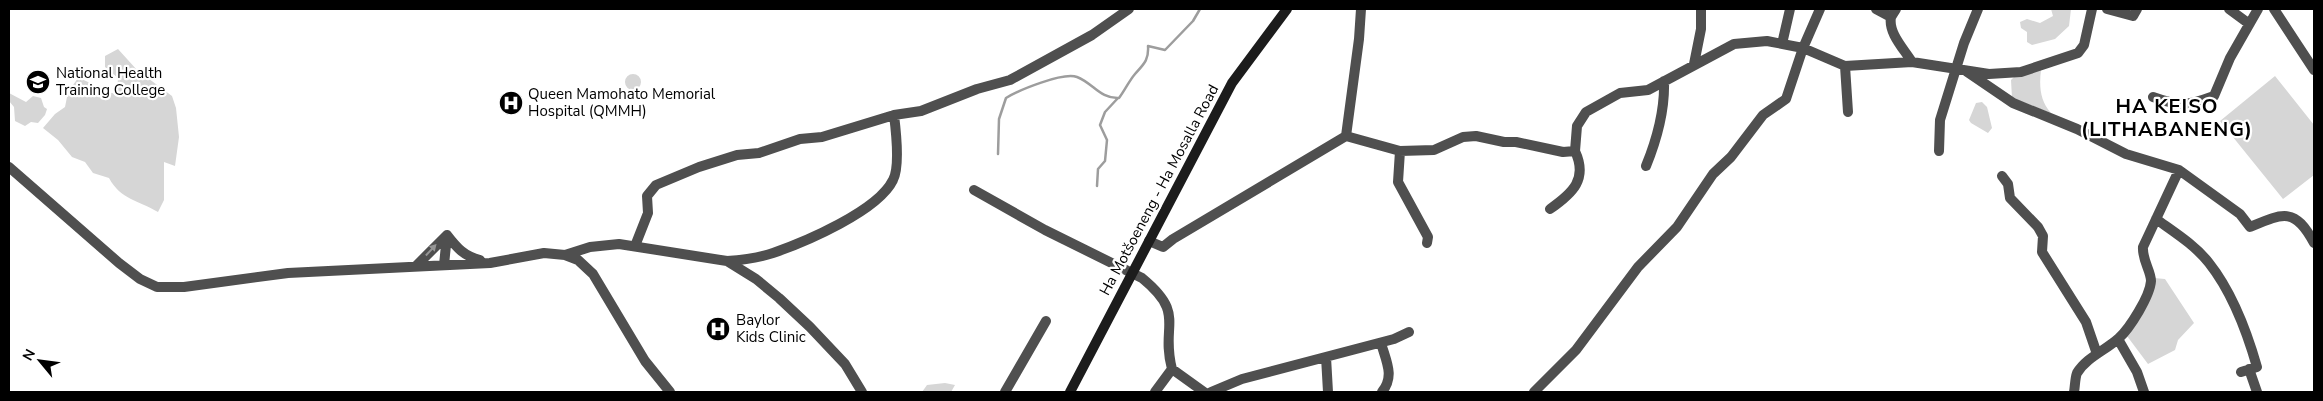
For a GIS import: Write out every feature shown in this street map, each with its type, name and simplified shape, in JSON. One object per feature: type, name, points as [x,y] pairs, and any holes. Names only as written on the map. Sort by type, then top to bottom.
[{"type":"main road","name":"Ha Motšoeneng - Ha Mosalla Road","points":[[1070,392],[1232,83],[1287,9]]},
{"type":"street","points":[[635,246],[648,213],[647,196],[656,185],[673,176],[737,155],[759,153],[800,139],[822,137],[921,110],[977,89],[1010,80],[1092,35],[1129,9]]},
{"type":"street","points":[[1346,136],[1360,39],[1361,9]]},
{"type":"street","points":[[1694,64],[1701,29],[1701,9]]},
{"type":"street","points":[[1782,44],[1790,9]]},
{"type":"street","points":[[1534,392],[1576,350],[1638,267],[1677,227],[1712,174],[1731,157],[1763,115],[1786,99],[1803,48],[1820,9]]},
{"type":"street","points":[[1876,9],[1893,13],[1890,24],[1892,32],[1912,62]]},
{"type":"street","points":[[1939,151],[1940,120],[1961,70],[1978,9]]},
{"type":"street","points":[[1550,208],[1572,193],[1578,181],[1582,164],[1575,151],[1577,126],[1586,112],[1620,93],[1648,90],[1734,44],[1767,41],[1803,48],[1845,66],[1912,62],[1961,70],[2011,74],[2078,53],[2084,45],[2092,9]]},
{"type":"street","points":[[2107,9],[2133,16],[2137,9]]},
{"type":"street","points":[[2229,9],[2248,23]]},
{"type":"street","points":[[2153,97],[2171,103],[2190,105],[2214,96],[2248,23],[2258,9]]},
{"type":"street","points":[[2274,9],[2314,70]]},
{"type":"street","points":[[1845,66],[1848,112]]},
{"type":"street","points":[[1961,70],[2013,103],[2078,129],[2126,154],[2179,170],[2240,214],[2250,227],[2286,215],[2296,218],[2314,243]]},
{"type":"street","points":[[1646,166],[1653,150],[1663,109],[1664,81]]},
{"type":"street","points":[[565,255],[590,247],[619,244],[727,261],[772,254],[850,217],[886,192],[894,179],[896,166],[894,116]]},
{"type":"street","points":[[1149,241],[1163,247],[1173,239],[1346,136],[1400,151],[1434,150],[1463,138],[1476,136],[1563,152],[1575,151]]},
{"type":"street","points":[[1400,151],[1398,182],[1428,237],[1427,243]]},
{"type":"street","points":[[9,167],[119,263],[140,279],[157,287],[184,287],[288,273],[490,263],[544,253],[565,255],[578,260],[593,274],[645,361],[670,392]]},
{"type":"street","points":[[2074,392],[2077,374],[2097,354],[2118,339],[2137,313],[2151,280],[2142,253],[2143,247],[2179,170]]},
{"type":"street","points":[[2002,176],[2008,184],[2010,198],[2038,227],[2043,236],[2042,252],[2086,322],[2097,354]]},
{"type":"street","points":[[974,190],[1045,230],[1133,273],[1153,287],[1162,296],[1168,309],[1171,323],[1168,353],[1172,369],[1204,392]]},
{"type":"street","points":[[2156,219],[2176,233],[2209,262],[2222,283],[2250,344],[2257,367],[2245,371],[2257,392]]},
{"type":"street","points":[[416,266],[447,234]]},
{"type":"street","points":[[447,234],[460,251],[468,257],[490,263]]},
{"type":"street","points":[[444,265],[447,234]]},
{"type":"street","points":[[727,261],[756,279],[810,327],[845,364],[862,392]]},
{"type":"street","points":[[1005,392],[1046,321]]},
{"type":"street","points":[[1211,392],[1242,379],[1394,339],[1409,332]]},
{"type":"street","points":[[2118,339],[2137,372],[2144,392]]},
{"type":"street","points":[[1381,342],[1390,377],[1388,385],[1382,392]]},
{"type":"street","points":[[1326,356],[1328,392]]},
{"type":"street","points":[[1155,392],[1172,369]]},
{"type":"shaded area","points":[[2051,9],[2071,9],[2069,26],[2055,39],[2032,45],[2027,42],[2027,32],[2021,28],[2020,22],[2027,19],[2040,23],[2053,16]]},
{"type":"shaded area","points":[[118,49],[137,70],[172,96],[176,108],[179,137],[175,166],[164,162],[164,200],[158,212],[130,199],[119,191],[109,178],[93,173],[85,162],[72,157],[58,140],[43,128],[55,114],[65,107],[68,92],[78,78],[117,94],[118,78],[105,67],[105,56]]},
{"type":"shaded area","points":[[2041,70],[2041,93],[2051,113],[2012,98],[2011,80],[2015,76]]},
{"type":"shaded area","points":[[633,74],[641,82],[633,90],[625,82]]},
{"type":"shaded area","points":[[2275,76],[2314,125],[2314,175],[2283,199],[2220,121]]},
{"type":"shaded area","points":[[9,93],[26,102],[33,96],[41,98],[44,107],[47,109],[45,115],[38,123],[31,122],[25,126],[15,121],[14,107],[9,101]]},
{"type":"shaded area","points":[[1982,102],[1987,107],[1992,128],[1988,133],[1969,120],[1976,103]]},
{"type":"shaded area","points":[[2154,278],[2165,279],[2194,323],[2178,340],[2175,350],[2148,364],[2127,336]]},
{"type":"shaded area","points":[[945,383],[955,385],[951,392],[922,392],[927,385]]},
{"type":"waterway","points":[[998,154],[999,119],[1006,98],[1052,79],[1070,76],[1083,80],[1107,96],[1119,98],[1145,62],[1148,55],[1148,46],[1165,50],[1193,21],[1200,9]]},
{"type":"waterway","points":[[1097,186],[1098,169],[1105,161],[1107,140],[1100,125],[1105,112],[1118,98]]},
{"type":"place","name":"National Health Training College","points":[[38,82]]},
{"type":"place","name":"Queen Mamohato Memorial Hospital (QMMH)","points":[[511,103]]},
{"type":"place","name":"Baylor Kids Clinic","points":[[718,329]]},
{"type":"district","name":"HA KEISO (LITHABANENG)","points":[[2167,118]]}]
